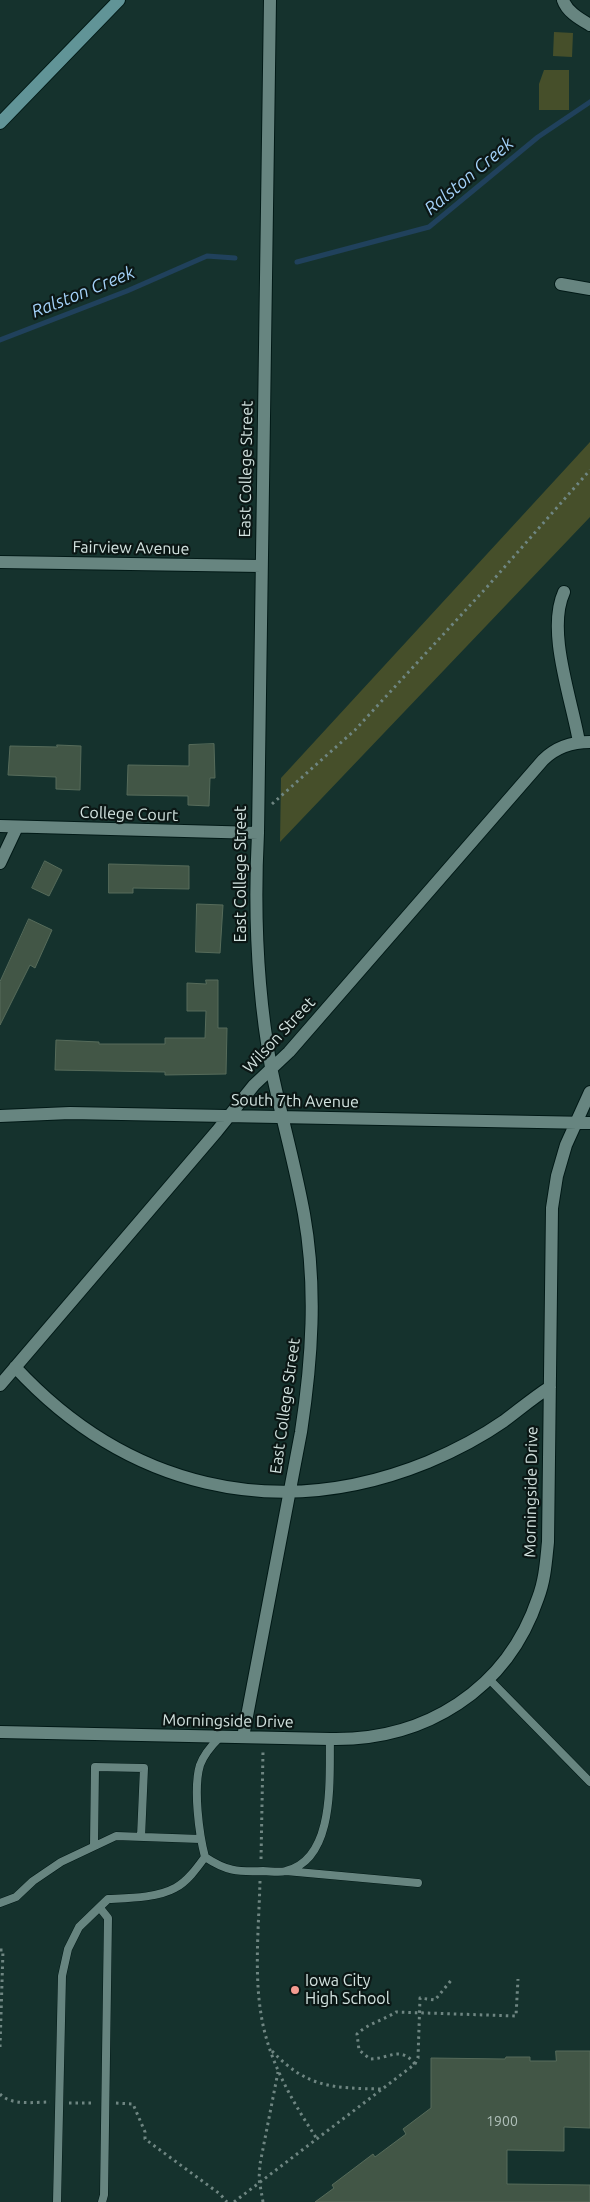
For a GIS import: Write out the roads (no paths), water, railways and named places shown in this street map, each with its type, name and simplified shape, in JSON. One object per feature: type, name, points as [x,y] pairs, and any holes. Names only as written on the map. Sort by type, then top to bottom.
[{"type":"street","points":[[0,123],[119,0]]},
{"type":"street","name":"East College Street","points":[[243,1737],[290,1493],[308,1382],[312,1321],[311,1272],[304,1215],[271,1067],[258,963],[255,900],[258,834],[270,0]]},
{"type":"street","points":[[563,0],[568,9],[579,19],[590,24]]},
{"type":"street","points":[[561,284],[590,289]]},
{"type":"street","name":"Fairview Avenue","points":[[0,562],[261,566]]},
{"type":"street","points":[[564,592],[560,601],[558,631],[564,671],[584,742]]},
{"type":"street","name":"Wilson Street","points":[[0,1385],[229,1117],[258,1080],[295,1045],[543,760],[563,746],[584,742]]},
{"type":"street","name":"College Court","points":[[0,826],[258,834]]},
{"type":"street","points":[[0,863],[17,827]]},
{"type":"street","name":"Morningside Drive","points":[[0,1732],[264,1738],[367,1738],[421,1724],[451,1709],[479,1689],[489,1679],[517,1644],[530,1621],[539,1597],[545,1572],[548,1542],[552,1208],[557,1176],[566,1145],[584,1123],[590,1092]]},
{"type":"street","name":"South 7th Avenue","points":[[0,1116],[70,1112],[229,1117],[584,1123]]},
{"type":"street","points":[[15,1367],[60,1411],[91,1434],[123,1453],[158,1468],[194,1480],[230,1488],[290,1493],[346,1486],[388,1476],[428,1462],[481,1435],[550,1387]]},
{"type":"lane","points":[[489,1679],[590,1782]]},
{"type":"lane","points":[[220,1737],[208,1749],[200,1766],[198,1794],[200,1839],[205,1857],[222,1869],[260,1872],[286,1871],[418,1883]]},
{"type":"lane","points":[[286,1871],[305,1860],[318,1842],[327,1815],[330,1739]]},
{"type":"lane","points":[[94,1845],[95,1767],[144,1768],[141,1836]]},
{"type":"lane","points":[[0,1903],[16,1897],[34,1881],[61,1862],[116,1836],[200,1839]]},
{"type":"lane","points":[[57,2202],[62,1976],[68,1949],[79,1927],[108,1899],[145,1896],[175,1888],[192,1874],[205,1857]]},
{"type":"lane","points":[[100,1908],[108,1918],[106,2103],[104,2195],[102,2202]]},
{"type":"waterway","name":"Ralston Creek","points":[[297,262],[429,227],[538,137],[590,102]]},
{"type":"waterway","name":"Ralston Creek","points":[[0,340],[127,291],[207,256],[235,258]]},
{"type":"place","name":"Iowa City High School","points":[[295,1990]]}]
